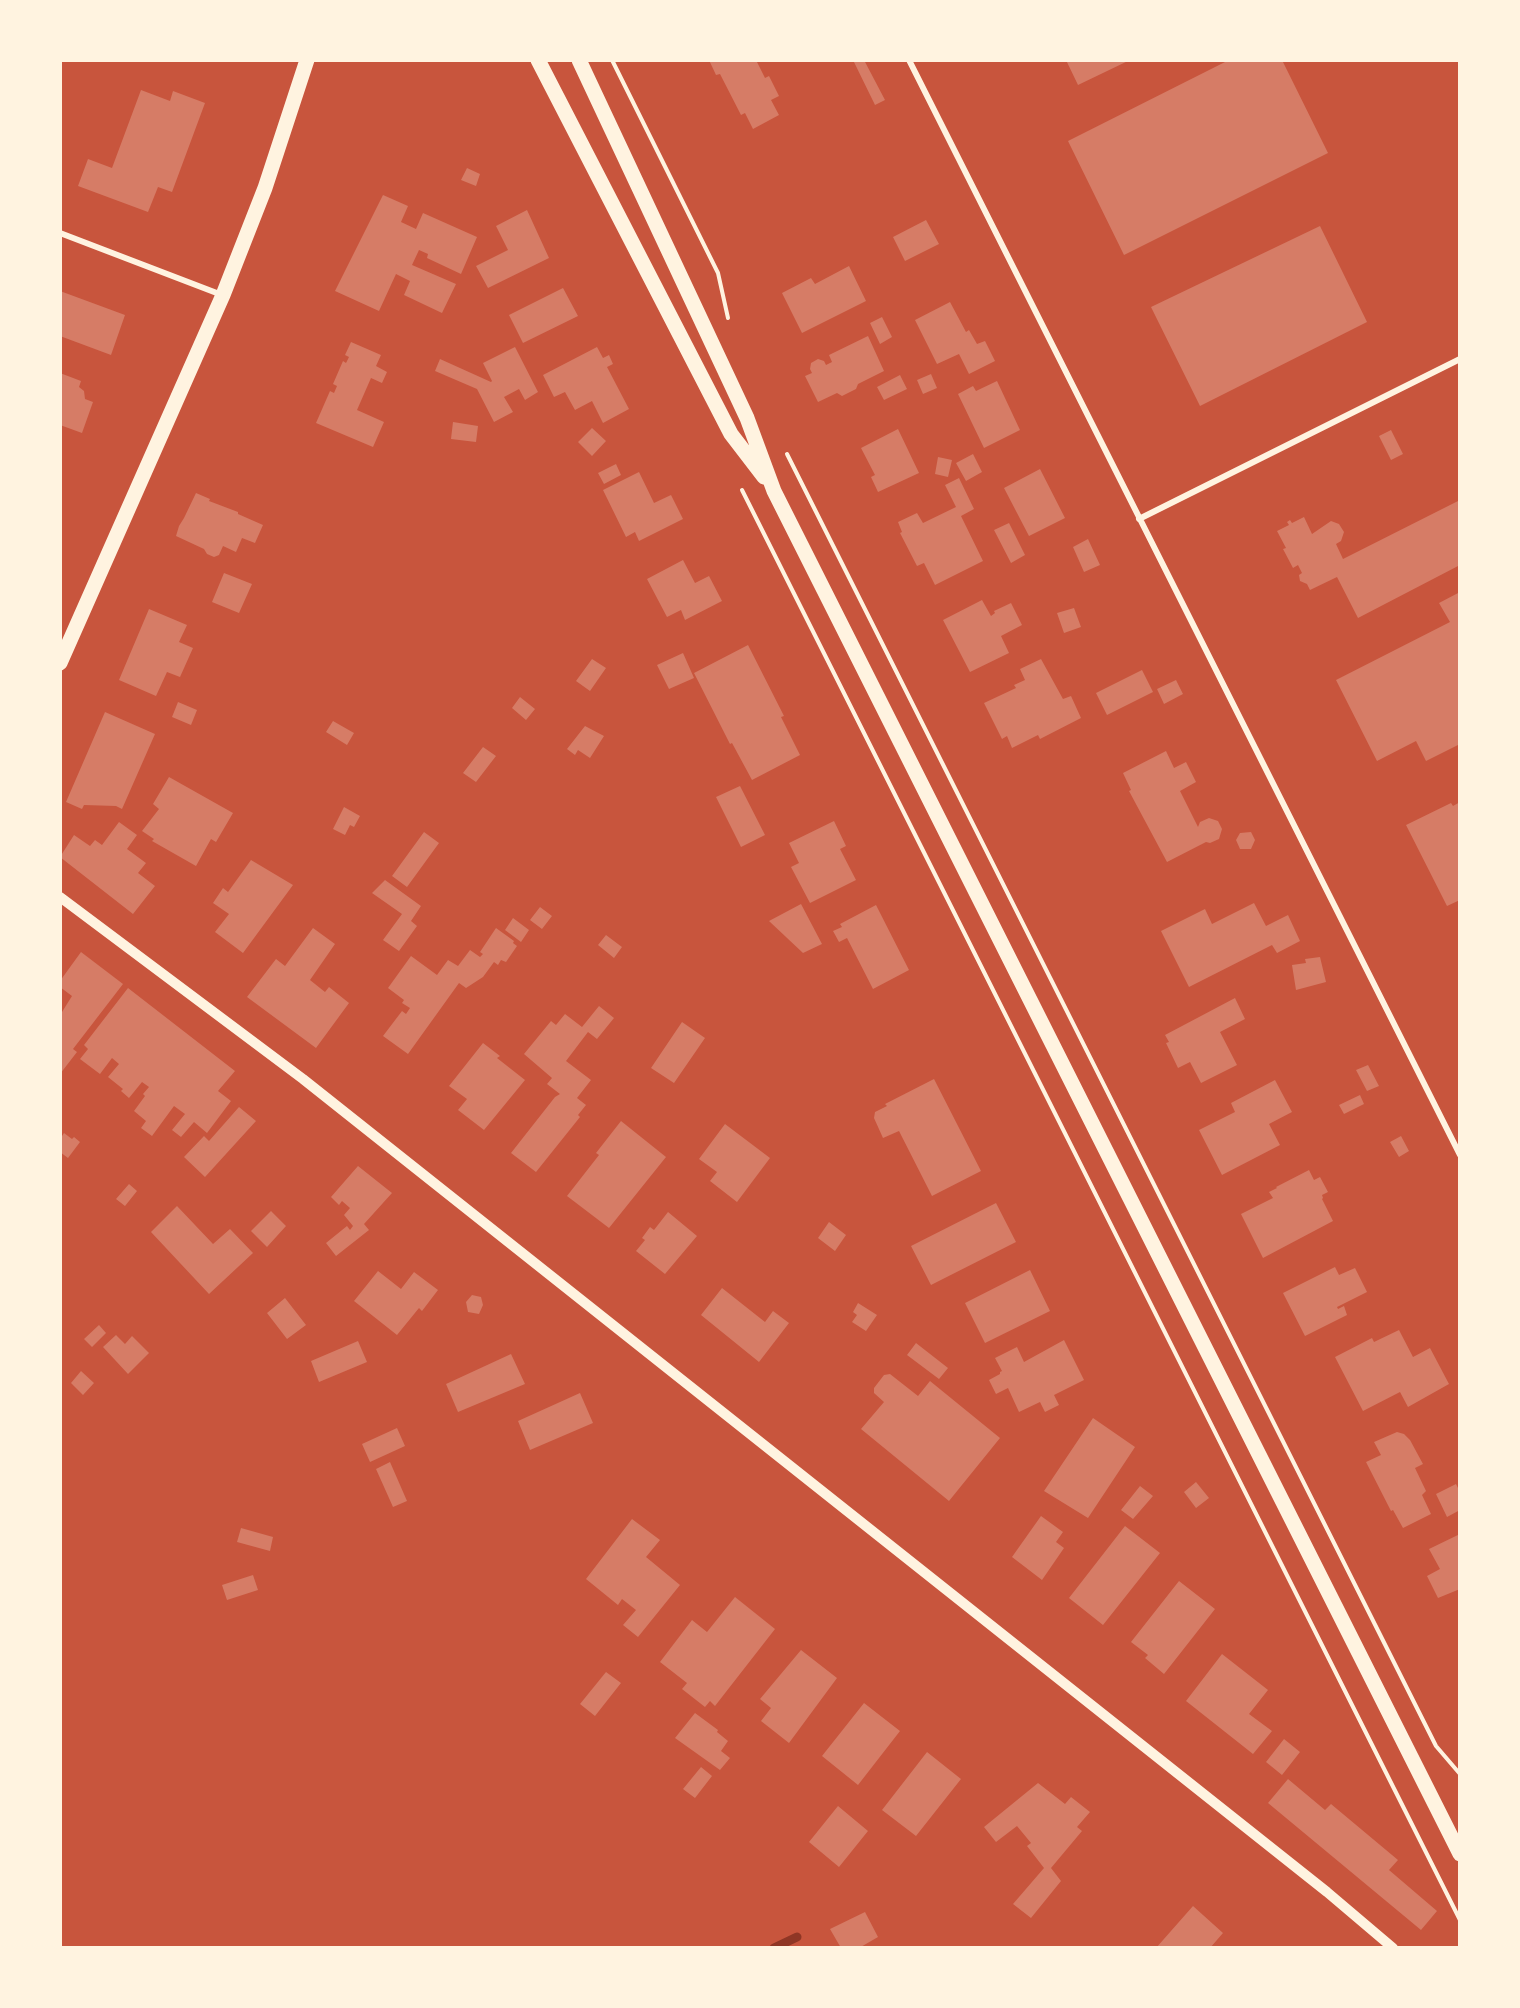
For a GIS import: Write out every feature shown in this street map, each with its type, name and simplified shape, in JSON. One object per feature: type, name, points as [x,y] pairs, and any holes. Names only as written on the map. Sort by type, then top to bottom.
[{"type":"main road","points":[[60,663],[223,295],[265,188],[307,60]]},
{"type":"main road","points":[[538,60],[731,434],[774,491]]},
{"type":"main road","points":[[579,60],[747,418],[774,491],[1460,1854]]},
{"type":"street","points":[[909,60],[1460,1155]]},
{"type":"street","points":[[60,233],[223,295]]},
{"type":"street","points":[[1139,519],[1460,359]]},
{"type":"street","points":[[60,897],[303,1079],[1327,1892],[1393,1948]]},
{"type":"path","points":[[612,60],[718,273],[729,324]]},
{"type":"path","points":[[787,453],[1436,1746],[1460,1774]]},
{"type":"path","points":[[739,484],[1460,1920]]},
{"type":"building","points":[[709,60],[756,60],[765,78],[769,76],[779,96],[771,100],[779,115],[753,129],[745,113],[741,115],[720,74],[716,75]]},
{"type":"building","points":[[853,60],[864,60],[885,100],[875,105]]},
{"type":"building","points":[[1066,60],[1130,60],[1078,85]]},
{"type":"building","points":[[1229,60],[1282,60],[1328,153],[1124,255],[1068,141]]},
{"type":"building","points":[[141,90],[170,101],[173,91],[205,103],[172,192],[158,187],[148,212],[78,186],[88,159],[112,168]]},
{"type":"building","points":[[467,168],[480,174],[476,186],[461,180]]},
{"type":"building","points":[[383,195],[408,206],[401,222],[416,229],[423,213],[477,237],[461,274],[427,258],[428,254],[419,250],[412,265],[456,284],[442,313],[404,295],[410,281],[396,274],[379,311],[335,291]]},
{"type":"building","points":[[527,210],[549,258],[488,288],[476,266],[508,250],[496,226]]},
{"type":"building","points":[[926,220],[939,244],[905,261],[893,237]]},
{"type":"building","points":[[1320,226],[1367,322],[1200,406],[1151,307]]},
{"type":"building","points":[[849,266],[866,301],[802,333],[782,293],[811,278],[815,284]]},
{"type":"building","points":[[563,288],[578,316],[523,343],[509,315]]},
{"type":"building","points":[[60,291],[125,315],[111,355],[60,336]]},
{"type":"building","points":[[950,302],[966,332],[969,330],[977,344],[985,341],[995,361],[969,374],[959,354],[937,364],[915,320]]},
{"type":"building","points":[[882,317],[892,337],[880,344],[870,323]]},
{"type":"building","points":[[868,336],[884,371],[858,384],[856,389],[842,396],[837,393],[818,402],[805,376],[812,373],[811,363],[818,359],[824,361],[826,365],[832,362],[829,355]]},
{"type":"building","points":[[351,342],[381,355],[376,366],[387,372],[382,383],[371,378],[357,410],[384,422],[373,447],[316,423],[330,391],[334,393],[337,386],[333,384],[343,361],[346,363],[349,357],[345,355]]},
{"type":"building","points":[[515,347],[538,392],[525,400],[519,389],[504,397],[513,412],[494,422],[477,389],[435,371],[440,359],[491,382],[483,363]]},
{"type":"building","points":[[597,347],[603,358],[609,355],[613,364],[607,367],[629,409],[603,423],[592,401],[575,410],[565,392],[554,397],[543,375]]},
{"type":"building","points":[[60,373],[81,381],[79,387],[84,391],[85,399],[93,402],[82,433],[60,425]]},
{"type":"building","points":[[931,374],[937,388],[923,394],[917,380]]},
{"type":"building","points":[[900,375],[907,389],[884,400],[877,387]]},
{"type":"building","points":[[997,381],[1020,430],[984,448],[958,394],[973,386],[976,391]]},
{"type":"building","points":[[453,422],[478,426],[476,442],[451,439]]},
{"type":"building","points":[[592,428],[606,441],[592,456],[578,442]]},
{"type":"building","points":[[898,429],[919,473],[878,492],[871,477],[875,475],[861,448]]},
{"type":"building","points":[[1391,430],[1403,454],[1391,460],[1379,436]]},
{"type":"building","points":[[973,454],[982,472],[966,481],[956,463]]},
{"type":"building","points":[[938,457],[952,460],[948,477],[935,474]]},
{"type":"building","points":[[616,464],[621,475],[604,484],[598,473]]},
{"type":"building","points":[[1040,469],[1065,518],[1029,536],[1004,488]]},
{"type":"building","points":[[639,472],[654,503],[671,495],[683,519],[639,541],[635,532],[626,537],[603,490]]},
{"type":"building","points":[[959,478],[974,509],[961,516],[983,561],[935,585],[924,563],[917,566],[900,533],[902,532],[898,522],[917,513],[923,523],[956,507],[945,485]]},
{"type":"building","points":[[196,493],[263,525],[255,543],[242,538],[236,552],[223,546],[219,555],[214,557],[207,554],[204,549],[176,536]]},
{"type":"building","points":[[1460,500],[1460,565],[1358,618],[1337,577],[1310,590],[1307,584],[1300,581],[1299,575],[1302,573],[1298,565],[1293,568],[1277,531],[1289,525],[1287,522],[1290,520],[1292,523],[1304,517],[1312,534],[1331,521],[1339,524],[1344,532],[1341,541],[1336,544],[1343,559]]},
{"type":"building","points":[[1009,523],[1025,555],[1011,563],[994,530]]},
{"type":"building","points":[[1088,539],[1100,565],[1084,572],[1073,547]]},
{"type":"building","points":[[683,560],[695,583],[709,576],[722,601],[685,620],[681,610],[667,617],[647,579]]},
{"type":"building","points":[[224,573],[252,584],[239,613],[212,602]]},
{"type":"building","points":[[1460,592],[1460,744],[1426,761],[1416,741],[1377,761],[1336,680],[1450,622],[1439,603]]},
{"type":"building","points":[[982,600],[991,616],[995,613],[994,611],[1011,603],[1022,625],[1001,636],[1009,653],[970,672],[943,620]]},
{"type":"building","points":[[1074,608],[1081,627],[1064,633],[1057,613]]},
{"type":"building","points":[[149,609],[187,625],[179,642],[193,648],[180,677],[167,672],[156,696],[119,680]]},
{"type":"building","points":[[748,645],[784,716],[781,717],[800,755],[752,780],[732,743],[730,744],[694,673]]},
{"type":"building","points":[[683,653],[694,678],[669,689],[657,665]]},
{"type":"building","points":[[592,659],[606,668],[590,691],[576,681]]},
{"type":"building","points":[[1041,659],[1063,699],[1071,696],[1081,718],[1040,739],[1038,735],[1012,748],[1007,736],[1002,739],[984,703],[1016,688],[1014,685],[1025,680],[1020,669]]},
{"type":"building","points":[[1142,670],[1153,692],[1107,715],[1096,693]]},
{"type":"building","points":[[1176,680],[1183,694],[1164,704],[1157,689]]},
{"type":"building","points":[[520,697],[535,709],[526,720],[512,708]]},
{"type":"building","points":[[178,702],[197,710],[191,725],[172,717]]},
{"type":"building","points":[[105,712],[155,734],[122,809],[116,806],[84,805],[82,809],[66,802]]},
{"type":"building","points":[[333,721],[354,733],[347,745],[326,732]]},
{"type":"building","points":[[585,726],[604,736],[590,758],[578,750],[575,755],[567,749]]},
{"type":"building","points":[[483,747],[496,756],[476,782],[463,773]]},
{"type":"building","points":[[1166,751],[1174,768],[1186,762],[1196,782],[1180,791],[1198,827],[1200,822],[1209,818],[1218,821],[1222,829],[1219,839],[1210,843],[1206,842],[1167,862],[1129,791],[1131,790],[1123,773]]},
{"type":"building","points":[[169,777],[233,813],[216,842],[211,839],[196,866],[152,841],[154,839],[142,831],[159,809],[153,804]]},
{"type":"building","points":[[740,786],[765,835],[741,847],[716,797]]},
{"type":"building","points":[[1460,802],[1460,900],[1447,906],[1406,825],[1451,803],[1453,806]]},
{"type":"building","points":[[344,807],[360,816],[354,827],[350,825],[345,835],[333,829]]},
{"type":"building","points":[[834,821],[846,846],[840,849],[856,880],[810,903],[791,867],[799,863],[789,843]]},
{"type":"building","points":[[119,822],[137,835],[127,849],[146,863],[138,873],[155,886],[133,914],[60,857],[74,835],[90,846],[95,840],[102,845]]},
{"type":"building","points":[[424,832],[439,843],[407,887],[392,876]]},
{"type":"building","points":[[1251,832],[1255,840],[1251,849],[1240,849],[1236,840],[1240,833]]},
{"type":"building","points":[[251,860],[293,885],[243,953],[215,932],[229,914],[213,903],[223,888],[228,892]]},
{"type":"building","points":[[385,880],[421,906],[411,921],[417,926],[399,951],[383,940],[402,914],[372,893]]},
{"type":"building","points":[[1254,903],[1266,926],[1288,915],[1300,941],[1277,953],[1272,945],[1189,987],[1161,931],[1205,909],[1212,924]]},
{"type":"building","points":[[801,904],[822,944],[803,953],[769,921]]},
{"type":"building","points":[[876,905],[909,970],[873,989],[847,938],[839,942],[833,931],[842,927],[840,924]]},
{"type":"building","points":[[540,907],[552,916],[542,929],[530,920]]},
{"type":"building","points":[[513,918],[529,930],[521,942],[505,930]]},
{"type":"building","points":[[313,928],[335,944],[310,980],[325,992],[329,987],[349,1003],[316,1048],[247,997],[276,959],[285,966]]},
{"type":"building","points":[[496,928],[514,941],[513,943],[517,946],[506,962],[501,960],[498,965],[494,962],[483,977],[466,988],[459,983],[408,1054],[383,1036],[402,1011],[406,1014],[410,1008],[402,1003],[404,1000],[388,988],[411,956],[437,975],[448,960],[458,966],[470,950],[480,957],[483,954],[480,952]]},
{"type":"building","points":[[606,935],[622,947],[614,958],[598,945]]},
{"type":"building","points":[[81,952],[123,984],[73,1049],[77,1052],[60,1074],[60,1010],[62,1012],[72,996],[60,987],[60,981]]},
{"type":"building","points":[[1320,957],[1326,982],[1296,990],[1292,965],[1306,963],[1305,959]]},
{"type":"building","points":[[128,988],[235,1071],[218,1091],[231,1101],[207,1133],[194,1122],[181,1137],[172,1130],[185,1114],[174,1106],[152,1136],[141,1128],[146,1121],[134,1111],[149,1087],[142,1082],[129,1098],[121,1091],[123,1089],[108,1077],[119,1064],[112,1058],[100,1074],[80,1059],[88,1049],[84,1045]]},
{"type":"building","points":[[1235,998],[1245,1019],[1220,1032],[1237,1065],[1201,1083],[1190,1062],[1178,1068],[1166,1043],[1169,1042],[1165,1035]]},
{"type":"building","points":[[599,1006],[614,1018],[597,1039],[588,1032],[566,1061],[591,1080],[577,1098],[586,1105],[578,1115],[580,1117],[536,1172],[511,1153],[555,1097],[560,1094],[547,1084],[552,1078],[524,1054],[551,1021],[556,1025],[565,1014],[582,1027]]},
{"type":"building","points":[[682,1022],[705,1038],[674,1083],[651,1068]]},
{"type":"building","points":[[483,1043],[500,1056],[497,1058],[525,1080],[484,1130],[458,1110],[467,1099],[449,1086]]},
{"type":"building","points":[[1368,1065],[1379,1086],[1367,1091],[1356,1070]]},
{"type":"building","points":[[934,1079],[981,1171],[932,1196],[899,1131],[883,1138],[874,1118],[875,1112],[887,1106],[885,1104]]},
{"type":"building","points":[[1275,1080],[1292,1112],[1269,1124],[1280,1145],[1222,1175],[1199,1130],[1235,1112],[1231,1103]]},
{"type":"building","points":[[1360,1095],[1364,1104],[1344,1114],[1339,1105]]},
{"type":"building","points":[[239,1107],[256,1121],[205,1177],[184,1157],[204,1136],[209,1141]]},
{"type":"building","points":[[621,1121],[666,1157],[609,1228],[567,1196],[599,1155],[596,1153]]},
{"type":"building","points":[[725,1124],[770,1158],[737,1202],[710,1181],[717,1172],[699,1159]]},
{"type":"building","points":[[64,1133],[80,1142],[68,1158],[60,1152],[60,1139]]},
{"type":"building","points":[[1401,1136],[1409,1151],[1399,1157],[1390,1142]]},
{"type":"building","points":[[358,1166],[392,1193],[364,1224],[369,1230],[336,1256],[326,1243],[347,1226],[350,1230],[353,1226],[344,1215],[350,1208],[342,1201],[339,1205],[331,1197]]},
{"type":"building","points":[[1309,1170],[1314,1180],[1320,1177],[1328,1192],[1322,1195],[1322,1199],[1333,1221],[1263,1258],[1241,1214],[1273,1198],[1269,1192]]},
{"type":"building","points":[[129,1184],[137,1191],[125,1206],[116,1199]]},
{"type":"building","points":[[996,1203],[1016,1242],[931,1285],[911,1246]]},
{"type":"building","points":[[177,1206],[213,1244],[230,1229],[253,1253],[209,1294],[151,1232]]},
{"type":"building","points":[[271,1211],[286,1226],[267,1247],[251,1231]]},
{"type":"building","points":[[668,1212],[697,1236],[665,1274],[636,1251],[645,1240],[642,1238],[650,1227],[654,1230]]},
{"type":"building","points":[[829,1222],[846,1235],[835,1251],[818,1238]]},
{"type":"building","points":[[1335,1267],[1339,1275],[1355,1268],[1367,1292],[1337,1307],[1338,1309],[1344,1306],[1347,1315],[1305,1336],[1283,1293]]},
{"type":"building","points":[[1030,1270],[1050,1311],[985,1343],[965,1303]]},
{"type":"building","points":[[378,1271],[401,1289],[414,1272],[438,1290],[422,1311],[419,1308],[397,1335],[354,1301]]},
{"type":"building","points":[[722,1288],[765,1322],[773,1311],[789,1323],[759,1362],[701,1315]]},
{"type":"building","points":[[472,1295],[481,1297],[483,1305],[479,1314],[468,1312],[466,1302]]},
{"type":"building","points":[[285,1298],[306,1325],[287,1339],[267,1313]]},
{"type":"building","points":[[858,1303],[877,1315],[866,1331],[852,1322],[857,1315],[853,1312]]},
{"type":"building","points":[[99,1325],[106,1333],[92,1347],[84,1339]]},
{"type":"building","points":[[1399,1330],[1413,1357],[1430,1348],[1449,1384],[1408,1407],[1400,1392],[1363,1411],[1335,1357],[1372,1338],[1374,1342]]},
{"type":"building","points":[[116,1335],[125,1344],[132,1336],[149,1353],[128,1374],[103,1347]]},
{"type":"building","points":[[1064,1340],[1084,1380],[1054,1395],[1059,1405],[1045,1412],[1040,1402],[1019,1412],[1008,1388],[996,1394],[989,1380],[1002,1371],[995,1358],[1017,1347],[1024,1362]]},
{"type":"building","points":[[358,1341],[367,1362],[319,1382],[311,1361]]},
{"type":"building","points":[[916,1343],[948,1368],[939,1379],[907,1355]]},
{"type":"building","points":[[511,1354],[525,1384],[458,1412],[446,1384]]},
{"type":"building","points":[[81,1371],[94,1383],[83,1395],[71,1383]]},
{"type":"building","points":[[890,1374],[918,1396],[930,1381],[1000,1438],[949,1501],[861,1429],[884,1402],[874,1393],[874,1388],[884,1375]]},
{"type":"building","points":[[580,1393],[593,1423],[530,1450],[518,1421]]},
{"type":"building","points":[[1093,1418],[1135,1447],[1088,1518],[1044,1491]]},
{"type":"building","points":[[397,1428],[405,1446],[370,1462],[362,1444]]},
{"type":"building","points":[[1397,1432],[1404,1434],[1410,1440],[1423,1464],[1415,1468],[1426,1491],[1422,1495],[1431,1514],[1403,1528],[1393,1510],[1391,1511],[1366,1462],[1381,1455],[1374,1442]]},
{"type":"building","points":[[390,1462],[407,1501],[393,1507],[376,1469]]},
{"type":"building","points":[[1196,1482],[1209,1498],[1196,1508],[1184,1492]]},
{"type":"building","points":[[1456,1484],[1460,1492],[1460,1510],[1447,1517],[1436,1494]]},
{"type":"building","points":[[1140,1486],[1153,1496],[1133,1519],[1121,1510]]},
{"type":"building","points":[[1041,1516],[1063,1532],[1056,1542],[1064,1548],[1042,1580],[1012,1557]]},
{"type":"building","points":[[632,1519],[660,1540],[646,1557],[680,1585],[638,1637],[623,1625],[636,1610],[622,1599],[618,1605],[586,1579]]},
{"type":"building","points":[[1125,1526],[1160,1553],[1103,1625],[1069,1598]]},
{"type":"building","points":[[241,1528],[273,1537],[270,1551],[237,1542]]},
{"type":"building","points":[[1460,1534],[1460,1589],[1438,1598],[1427,1576],[1440,1569],[1429,1549]]},
{"type":"building","points":[[253,1575],[258,1590],[227,1600],[222,1585]]},
{"type":"building","points":[[1179,1581],[1215,1609],[1164,1674],[1145,1658],[1148,1655],[1131,1642]]},
{"type":"building","points":[[735,1597],[775,1629],[715,1706],[710,1701],[705,1707],[682,1689],[687,1683],[660,1662],[692,1620],[707,1632]]},
{"type":"building","points":[[801,1650],[837,1678],[789,1743],[761,1721],[771,1708],[760,1699]]},
{"type":"building","points":[[1222,1654],[1268,1690],[1249,1714],[1272,1731],[1253,1754],[1186,1701]]},
{"type":"building","points":[[606,1672],[621,1683],[595,1716],[580,1704]]},
{"type":"building","points":[[864,1703],[900,1731],[858,1785],[822,1756]]},
{"type":"building","points":[[695,1713],[718,1730],[717,1732],[728,1741],[721,1751],[730,1758],[720,1770],[675,1738]]},
{"type":"building","points":[[1284,1739],[1300,1752],[1282,1775],[1266,1762]]},
{"type":"building","points":[[927,1752],[961,1779],[916,1836],[882,1810]]},
{"type":"building","points":[[701,1767],[712,1776],[695,1798],[683,1789]]},
{"type":"building","points":[[1288,1779],[1325,1810],[1331,1804],[1398,1860],[1389,1870],[1437,1911],[1421,1930],[1268,1803]]},
{"type":"building","points":[[1038,1783],[1065,1804],[1071,1797],[1090,1812],[1077,1827],[1082,1831],[1051,1868],[1061,1881],[1031,1918],[1013,1904],[1044,1868],[1027,1846],[1031,1843],[1017,1826],[996,1842],[984,1827]]},
{"type":"building","points":[[838,1806],[868,1831],[839,1867],[809,1842]]},
{"type":"building","points":[[1193,1906],[1223,1933],[1210,1948],[1156,1948]]},
{"type":"building","points":[[865,1912],[878,1937],[859,1948],[841,1948],[830,1929]]},
{"type":"waterway","points":[[774,1948],[797,1937]]}]
